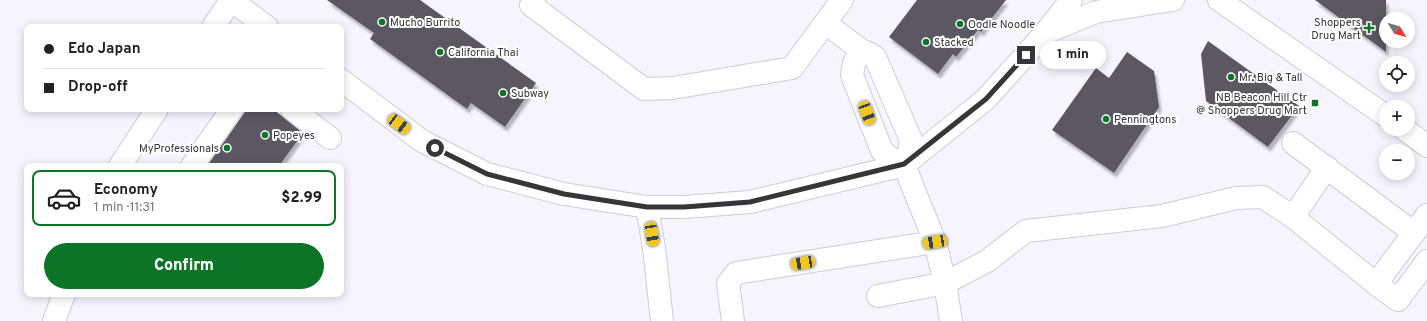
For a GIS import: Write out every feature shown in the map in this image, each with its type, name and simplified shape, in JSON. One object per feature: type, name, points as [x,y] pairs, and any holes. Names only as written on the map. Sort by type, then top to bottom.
[{"type":"lane","points":[[214,24],[231,0],[262,24]]},
{"type":"lane","points":[[530,2],[644,90],[673,88],[792,68],[842,0]]},
{"type":"lane","points":[[344,82],[422,141],[487,174],[564,194],[647,207],[684,207],[750,202],[904,164],[986,99],[1046,32],[1071,0]]},
{"type":"lane","points":[[1046,32],[1096,12],[1172,0]]},
{"type":"lane","points":[[1219,0],[1379,111]]},
{"type":"lane","points":[[825,23],[861,50],[868,52],[875,57],[911,140],[909,152],[904,164],[935,242],[945,283],[951,321]]},
{"type":"lane","points":[[861,50],[854,64],[852,75],[882,151],[892,159],[904,164]]},
{"type":"lane","points":[[122,163],[155,112]]},
{"type":"lane","points":[[194,163],[230,112]]},
{"type":"lane","points":[[296,112],[330,138]]},
{"type":"lane","points":[[1413,136],[1427,146]]},
{"type":"lane","points":[[1294,143],[1414,232]]},
{"type":"lane","points":[[1293,217],[1327,167]]},
{"type":"lane","points":[[878,296],[945,283],[987,261],[1026,231],[1162,216],[1236,198],[1263,196],[1293,217],[1398,300],[1427,261]]},
{"type":"lane","points":[[647,207],[654,248],[662,321]]},
{"type":"lane","points":[[1376,284],[1427,215]]},
{"type":"lane","points":[[733,321],[728,283],[736,273],[935,242]]},
{"type":"lane","points":[[54,321],[63,297]]},
{"type":"building","points":[[327,0],[420,0],[536,83],[505,127],[471,103],[467,109],[370,39],[374,33]]},
{"type":"building","points":[[917,0],[1006,0],[981,32],[978,30],[956,57],[953,54],[938,74],[889,37]]},
{"type":"building","name":"Shoppers Drug Mart","points":[[1315,0],[1386,0],[1386,12],[1379,12],[1379,47]]},
{"type":"building","name":"Mr. Big & Tall","points":[[1208,41],[1299,106],[1268,147],[1206,101],[1201,54]]},
{"type":"building","name":"Shoppers Drug Mart","points":[[1381,48],[1386,48],[1386,52]]},
{"type":"building","name":"Penningtons","points":[[1127,52],[1154,71],[1159,107],[1114,173],[1052,130],[1096,68],[1109,78]]},
{"type":"building","name":"Popeyes","points":[[245,112],[277,112],[303,133],[281,163],[209,163]]},
{"type":"place","name":"Mucho Burrito","points":[[382,22]]},
{"type":"place","name":"Oodle Noodle","points":[[960,24]]},
{"type":"place","name":"Shoppers Drug Mart","points":[[1369,28]]},
{"type":"place","name":"Stacked","points":[[926,42]]},
{"type":"place","name":"California Thai","points":[[440,52]]},
{"type":"place","name":"Mr. Big & Tall","points":[[1231,77]]},
{"type":"place","name":"Subway","points":[[503,93]]},
{"type":"place","name":"NB Beacon Hill Ctr @ Shoppers Drug Mart","points":[[1315,103]]},
{"type":"place","name":"Penningtons","points":[[1106,119]]},
{"type":"place","name":"Popeyes","points":[[265,135]]},
{"type":"place","name":"MyProfessionals","points":[[227,148]]},
{"type":"route","points":[[435,148],[487,174],[564,194],[647,207],[684,207],[750,202],[904,164],[986,99],[1026,55]]}]
